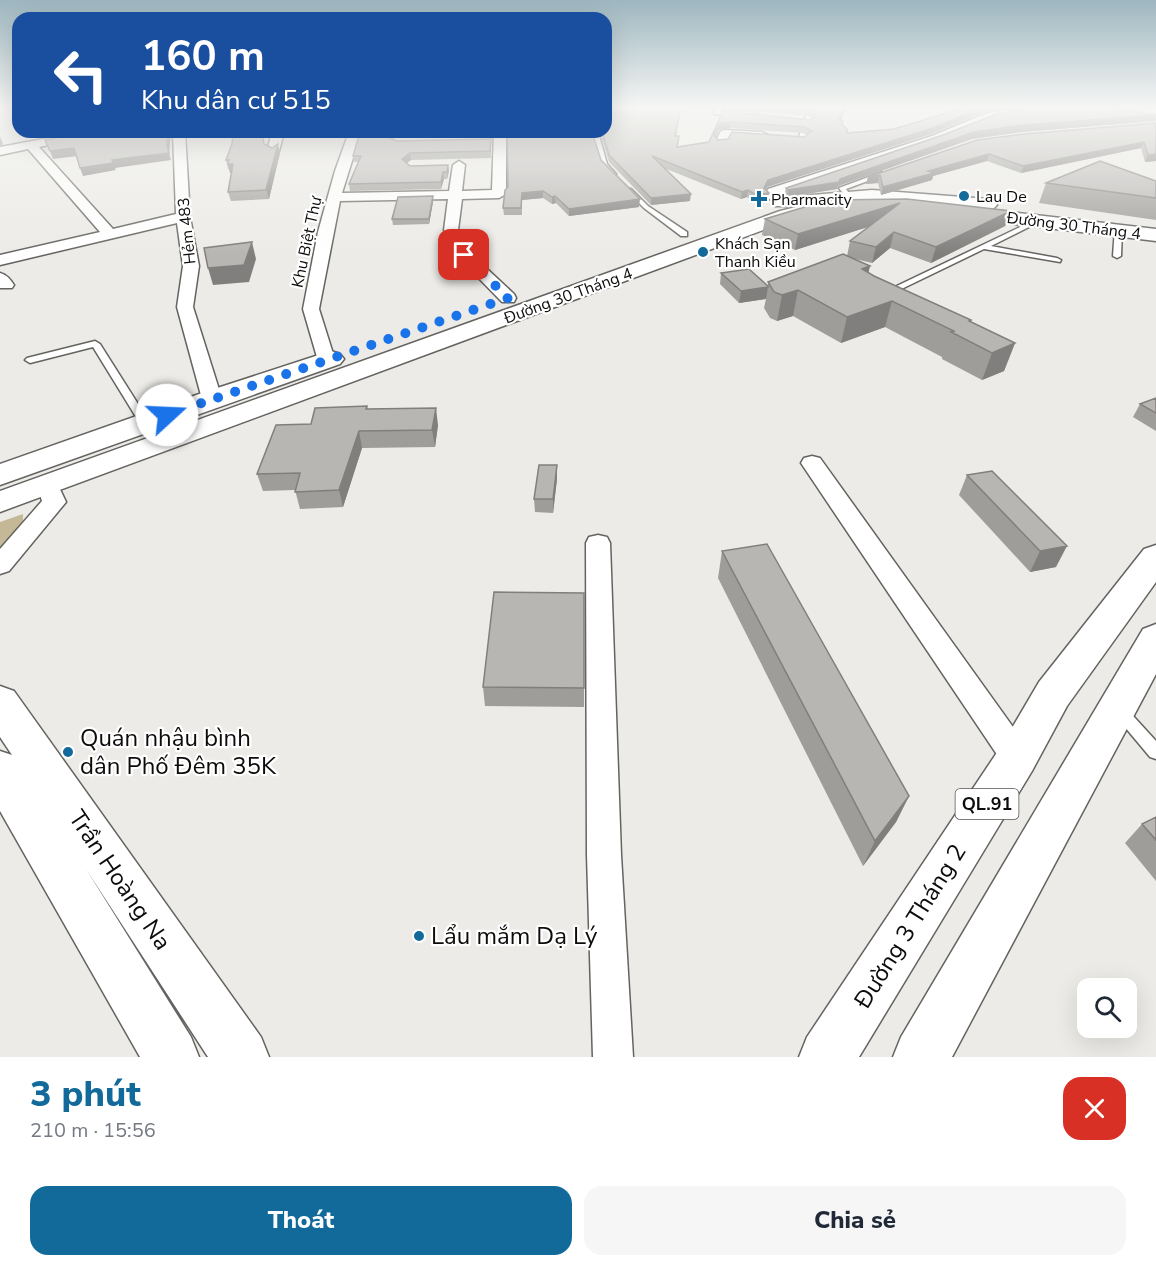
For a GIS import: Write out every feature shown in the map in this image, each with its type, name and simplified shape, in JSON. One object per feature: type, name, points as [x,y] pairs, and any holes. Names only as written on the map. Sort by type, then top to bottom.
[{"type":"main road","name":"Đường 30 Tháng 4","points":[[0,475],[212,399],[508,298],[761,206],[848,196],[912,196],[1156,235]]},
{"type":"main road","name":"Đường 30 Tháng 4","points":[[0,502],[787,215],[822,207],[903,206],[1037,221],[1110,226],[1156,226]]},
{"type":"main road","name":"Đường 3 Tháng 2","points":[[827,1057],[1017,758],[1053,694],[1156,557]]},
{"type":"main road","points":[[921,1057],[1156,639]]},
{"type":"main road","name":"Trần Hoàng Na","points":[[0,703],[241,1057]]},
{"type":"main road","name":"Trần Hoàng Na","points":[[0,770],[171,1057]]},
{"type":"street","points":[[46,155],[110,234]]},
{"type":"street","name":"Hẻm 483","points":[[180,155],[183,217],[191,266],[185,307],[212,399]]},
{"type":"street","name":"Khu Biệt Thự","points":[[326,360],[311,309],[325,232],[347,155]]},
{"type":"street","points":[[334,197],[499,194],[495,155]]},
{"type":"street","points":[[782,202],[772,195],[773,192],[884,155]]},
{"type":"street","points":[[459,165],[451,230],[464,255],[508,298]]},
{"type":"street","points":[[0,260],[183,217]]},
{"type":"street","points":[[812,463],[1017,758]]},
{"type":"street","points":[[0,565],[54,502],[48,486]]},
{"type":"street","points":[[598,543],[604,855],[613,1057]]},
{"type":"lane","points":[[602,155],[604,164],[618,179]]},
{"type":"lane","points":[[848,196],[842,188],[886,173]]},
{"type":"lane","points":[[625,186],[646,207],[684,234]]},
{"type":"lane","points":[[872,299],[1037,221]]},
{"type":"lane","points":[[1110,226],[1117,256]]},
{"type":"lane","points":[[984,247],[1057,260]]},
{"type":"lane","points":[[30,360],[95,344],[145,423]]},
{"type":"lane","points":[[1116,707],[1156,752]]},
{"type":"shaded area","points":[[23,514],[23,521],[0,549],[0,522]]},
{"type":"building","points":[[76,155],[150,155],[112,160],[113,163],[80,168]]},
{"type":"building","points":[[228,155],[275,155],[266,190],[228,192],[233,164],[228,164],[229,160],[226,160]]},
{"type":"building","points":[[407,155],[402,159],[410,166],[448,165],[447,172],[443,172],[441,182],[349,184],[361,156],[353,156]]},
{"type":"building","points":[[507,155],[599,155],[601,160],[640,199],[569,209],[555,196],[552,197],[543,191],[522,193],[521,208],[503,208],[505,190],[508,187]]},
{"type":"building","points":[[609,155],[846,155],[768,180],[764,188],[769,193],[756,195],[748,190],[742,192],[652,156],[691,194],[651,198]]},
{"type":"building","points":[[883,155],[907,155],[840,179],[839,182],[788,190],[786,188]]},
{"type":"building","points":[[932,155],[984,155],[928,171],[934,173],[883,187],[880,175],[868,177]]},
{"type":"building","points":[[993,155],[1077,155],[1023,166]]},
{"type":"building","points":[[1100,161],[1156,181],[1156,198],[1046,183]]},
{"type":"building","points":[[433,196],[429,219],[392,219],[398,197]]},
{"type":"building","points":[[907,199],[1011,211],[936,247],[894,232],[876,247],[850,241],[900,203],[798,234],[765,219],[828,200]]},
{"type":"building","points":[[252,242],[244,265],[208,268],[204,248]]},
{"type":"building","points":[[843,254],[870,266],[862,269],[874,276],[971,320],[969,321],[1015,343],[992,353],[951,332],[954,331],[892,301],[847,317],[798,290],[782,295],[774,292],[768,282]]},
{"type":"building","points":[[749,269],[768,287],[741,291],[721,273]]},
{"type":"building","points":[[1156,398],[1156,413],[1140,404]]},
{"type":"building","points":[[367,406],[366,409],[436,408],[432,430],[359,431],[339,490],[295,492],[300,473],[257,474],[276,425],[311,424],[315,408]]},
{"type":"building","points":[[539,465],[557,465],[553,499],[534,499]]},
{"type":"building","points":[[992,471],[1067,546],[1040,551],[967,475]]},
{"type":"building","points":[[767,544],[909,796],[875,841],[722,551]]},
{"type":"building","points":[[494,592],[584,593],[584,688],[483,687]]},
{"type":"building","points":[[1156,817],[1156,840],[1142,824]]},
{"type":"place","name":"Lau De","points":[[964,196]]},
{"type":"place","name":"Pharmacity","points":[[759,199]]},
{"type":"place","name":"Khách Sạn Thanh Kiều","points":[[703,252]]},
{"type":"place","name":"Quán nhậu bình dân Phố Đêm 35K","points":[[68,752]]},
{"type":"place","name":"Lẩu mắm Dạ Lý","points":[[419,936]]},
{"type":"route","points":[[167,415],[508,298],[464,255]]}]
